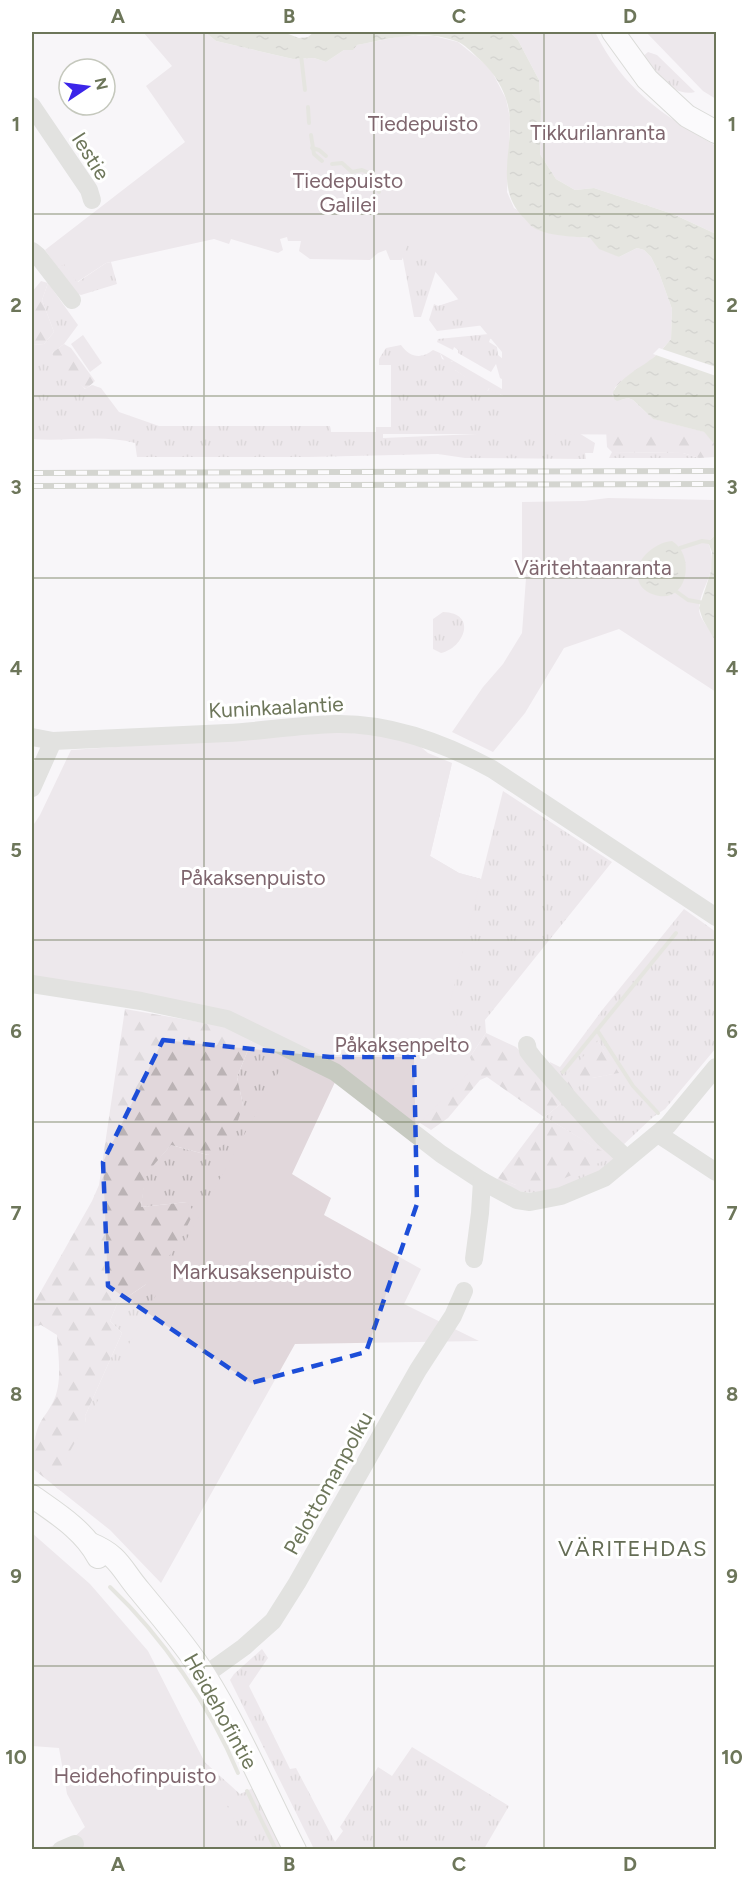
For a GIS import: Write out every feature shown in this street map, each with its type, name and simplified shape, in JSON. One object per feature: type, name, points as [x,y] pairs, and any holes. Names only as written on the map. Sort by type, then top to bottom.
[{"type":"main road","points":[[613,32],[636,66],[658,89],[687,116],[717,132]]},
{"type":"main road","points":[[658,89],[717,119]]},
{"type":"main road","name":"Heidehofintie","points":[[32,1496],[60,1516],[91,1544],[98,1558],[117,1575],[132,1582],[169,1625],[205,1675],[295,1850]]},
{"type":"street","name":"Iestie","points":[[32,106],[89,190],[92,200]]},
{"type":"street","points":[[35,253],[72,300]]},
{"type":"street","name":"Kuninkaalantie","points":[[32,737],[53,741],[229,733],[338,724],[380,728],[419,736],[469,756],[492,769],[717,917]]},
{"type":"street","points":[[32,788],[53,741]]},
{"type":"street","points":[[32,984],[228,1019],[335,1072],[441,1154],[482,1181],[517,1200],[530,1202],[561,1197],[604,1178],[658,1134],[717,1067]]},
{"type":"street","points":[[527,1045],[528,1051],[603,1137],[627,1159]]},
{"type":"street","points":[[658,1134],[717,1172]]},
{"type":"street","points":[[474,1259],[482,1181]]},
{"type":"street","name":"Pelottomanpolku","points":[[205,1675],[244,1647],[273,1621],[418,1370],[453,1316],[464,1291]]},
{"type":"highlighted area","points":[[163,1040],[330,1057],[414,1057],[417,1204],[366,1352],[251,1383],[108,1286],[103,1162]]},
{"type":"green space","name":"Tiedepuisto","points":[[143,32],[205,32],[216,41],[293,59],[314,58],[326,62],[344,50],[357,45],[402,36],[434,36],[458,42],[490,68],[506,99],[510,118],[507,192],[514,208],[560,235],[590,238],[619,257],[637,248],[644,250],[651,257],[659,273],[672,309],[671,339],[651,360],[622,379],[612,396],[617,401],[628,398],[633,400],[653,419],[704,432],[706,435],[503,434],[503,396],[500,394],[499,396],[489,388],[487,392],[455,370],[452,371],[453,362],[451,361],[448,367],[444,365],[445,361],[440,353],[502,389],[502,352],[409,240],[402,260],[390,260],[386,250],[370,260],[310,259],[299,251],[301,241],[288,241],[287,237],[280,239],[283,250],[278,253],[231,239],[229,244],[214,239],[106,263],[77,282],[64,264],[58,268],[45,250],[185,142],[146,86],[172,66]]},
{"type":"green space","name":"Tikkurilanranta","points":[[510,32],[595,32],[618,70],[646,99],[678,123],[716,146],[716,234],[673,214],[594,188],[575,190],[556,179],[540,154],[539,80],[518,40]]},
{"type":"green space","points":[[646,32],[716,32],[716,99],[703,91]]},
{"type":"green space","points":[[648,52],[657,55],[695,92],[679,91],[665,82],[641,58]]},
{"type":"green space","points":[[390,190],[448,233],[421,317],[414,317]]},
{"type":"green space","points":[[111,262],[117,284],[81,295],[58,268],[64,263],[78,282]]},
{"type":"green space","points":[[41,281],[48,283],[42,300],[54,332],[44,344],[32,345],[32,292]]},
{"type":"green space","points":[[48,283],[78,325],[64,344],[52,353],[85,389],[92,385],[101,388],[119,412],[159,426],[330,426],[331,432],[376,432],[376,427],[391,427],[391,365],[379,365],[379,359],[386,348],[401,345],[408,353],[416,356],[425,355],[433,350],[440,353],[442,359],[453,362],[455,370],[488,391],[489,388],[510,400],[561,422],[595,443],[593,453],[585,453],[586,459],[465,458],[438,454],[137,457],[135,443],[122,440],[32,439],[32,345],[44,344],[54,332],[42,300]],"holes":[[[383,434],[477,434],[383,438]]]},
{"type":"green space","points":[[459,299],[485,325],[437,331],[429,320],[434,304],[438,306]]},
{"type":"green space","points":[[509,332],[490,339],[489,342],[497,347],[498,355],[503,359],[505,381],[500,378],[496,364],[491,372],[458,353],[454,347],[453,350],[437,342],[438,339]]},
{"type":"green space","points":[[593,333],[652,359],[615,387],[612,396],[653,419],[704,432],[716,444],[716,457],[699,458],[683,453],[612,452],[607,447],[604,394]]},
{"type":"green space","points":[[83,335],[102,363],[90,372],[71,344]]},
{"type":"green space","points":[[64,344],[71,348],[95,381],[86,389],[59,369],[52,353]]},
{"type":"green space","points":[[612,452],[683,453],[699,458],[609,458]]},
{"type":"green space","name":"Väritehtaanranta","points":[[608,498],[716,500],[715,535],[708,542],[712,562],[711,570],[699,609],[701,618],[716,641],[716,692],[619,629],[564,648],[525,713],[493,752],[452,732],[483,687],[503,664],[522,633],[526,578],[522,563],[522,502],[584,501]]},
{"type":"green space","points":[[443,612],[461,618],[464,631],[456,645],[441,653],[433,649],[433,619]]},
{"type":"green space","name":"Påkaksenpuisto","points":[[338,732],[378,735],[415,742],[428,753],[452,763],[430,856],[459,873],[481,879],[449,1007],[474,1067],[415,1128],[278,1040],[32,981],[32,827],[71,750]]},
{"type":"green space","points":[[452,763],[430,856],[459,873],[481,879],[503,791],[612,862],[485,1020],[486,1033],[470,1057],[358,1031]]},
{"type":"green space","points":[[684,909],[716,932],[716,1048],[665,1109],[621,1147],[551,1070],[550,1062],[560,1067],[603,1009]],"holes":[[[598,1041],[618,1073],[592,1078]]]},
{"type":"green space","points":[[125,1009],[228,1027],[252,1040],[237,1077],[243,1105],[232,1139],[208,1155],[171,1145],[146,1174],[141,1207],[187,1202],[194,1212],[178,1245],[145,1285],[117,1304],[110,1321],[122,1333],[85,1416],[90,1449],[61,1491],[32,1468],[32,1439],[35,1440],[40,1423],[56,1394],[59,1369],[57,1335],[41,1325],[32,1327],[32,1307],[99,1185]]},
{"type":"green space","points":[[486,1033],[516,1047],[550,1082],[564,1101],[545,1117],[612,1157],[547,1186],[516,1185],[498,1178],[544,1117],[487,1077],[480,1080],[448,1118],[431,1130],[420,1123],[419,1116],[470,1057]]},
{"type":"green space","points":[[252,1040],[323,1074],[90,1449],[85,1416],[122,1333],[110,1321],[117,1304],[145,1285],[187,1202],[141,1207],[145,1174],[171,1145],[208,1155],[243,1105],[237,1077]]},
{"type":"green space","points":[[598,1041],[619,1073],[592,1078],[571,1092],[563,1078]]},
{"type":"green space","name":"Markusaksenpuisto","points":[[288,1055],[336,1080],[292,1174],[331,1198],[324,1215],[421,1269],[404,1304],[479,1341],[295,1344],[161,1583],[110,1530],[52,1484]]},
{"type":"green space","points":[[564,1101],[618,1161],[577,1184],[534,1193],[517,1191],[496,1181],[498,1178],[516,1185],[611,1157],[545,1117]]},
{"type":"green space","name":"Heidehofinpuisto","points":[[32,1533],[90,1584],[148,1651],[249,1849],[42,1849],[71,1840],[85,1827],[67,1794],[59,1748],[32,1746]]},
{"type":"green space","points":[[262,1649],[268,1658],[249,1686],[290,1769],[296,1768],[335,1842],[343,1831],[340,1827],[378,1767],[392,1776],[412,1747],[509,1806],[484,1849],[314,1849],[230,1680]]},
{"type":"green space","points":[[199,1757],[240,1794],[253,1788],[285,1849],[233,1849]]},
{"type":"water","points":[[205,32],[283,32],[299,38],[308,37],[314,32],[510,32],[518,40],[539,80],[540,154],[556,179],[575,190],[594,188],[673,214],[716,234],[716,446],[704,432],[653,419],[628,398],[617,401],[614,399],[613,392],[620,382],[656,356],[671,339],[672,309],[659,273],[651,257],[644,250],[637,248],[619,257],[599,249],[590,238],[542,232],[532,227],[523,217],[513,204],[508,190],[507,160],[510,129],[506,99],[491,71],[468,48],[444,37],[407,36],[357,45],[353,50],[344,50],[326,62],[314,58],[293,59],[216,41]]},
{"type":"water","points":[[716,525],[716,642],[699,608],[711,571],[712,552],[708,542],[715,535]]},
{"type":"water","points":[[672,541],[680,548],[684,558],[686,568],[684,578],[680,587],[673,594],[664,596],[652,594],[644,590],[640,584],[637,575],[638,568],[651,549]]},
{"type":"pier","points":[[659,348],[716,367],[716,376],[653,354]]},
{"type":"waterway","points":[[301,55],[305,90]]},
{"type":"waterway","points":[[308,107],[309,123]]},
{"type":"waterway","points":[[311,135],[314,154],[322,161]]},
{"type":"waterway","points":[[312,148],[326,156]]},
{"type":"waterway","points":[[332,164],[342,163],[352,172],[362,170],[374,175],[379,192]]},
{"type":"waterway","points":[[680,548],[702,541],[716,543]]},
{"type":"waterway","points":[[677,592],[688,600],[704,603]]},
{"type":"waterway","points":[[563,1072],[676,933]]},
{"type":"waterway","points":[[597,1030],[633,1086],[658,1113]]},
{"type":"waterway","points":[[110,1587],[148,1627],[183,1673],[227,1748],[238,1773]]},
{"type":"waterway","points":[[247,1791],[276,1850]]},
{"type":"railway","points":[[32,473],[716,471]]},
{"type":"railway","points":[[32,486],[716,484]]},
{"type":"district","name":"VÄRITEHDAS","points":[[633,1548]]},
{"type":"park label","name":"Tiedepuisto Galilei","points":[[348,192]]},
{"type":"park label","name":"Påkaksenpelto","points":[[402,1044]]}]
